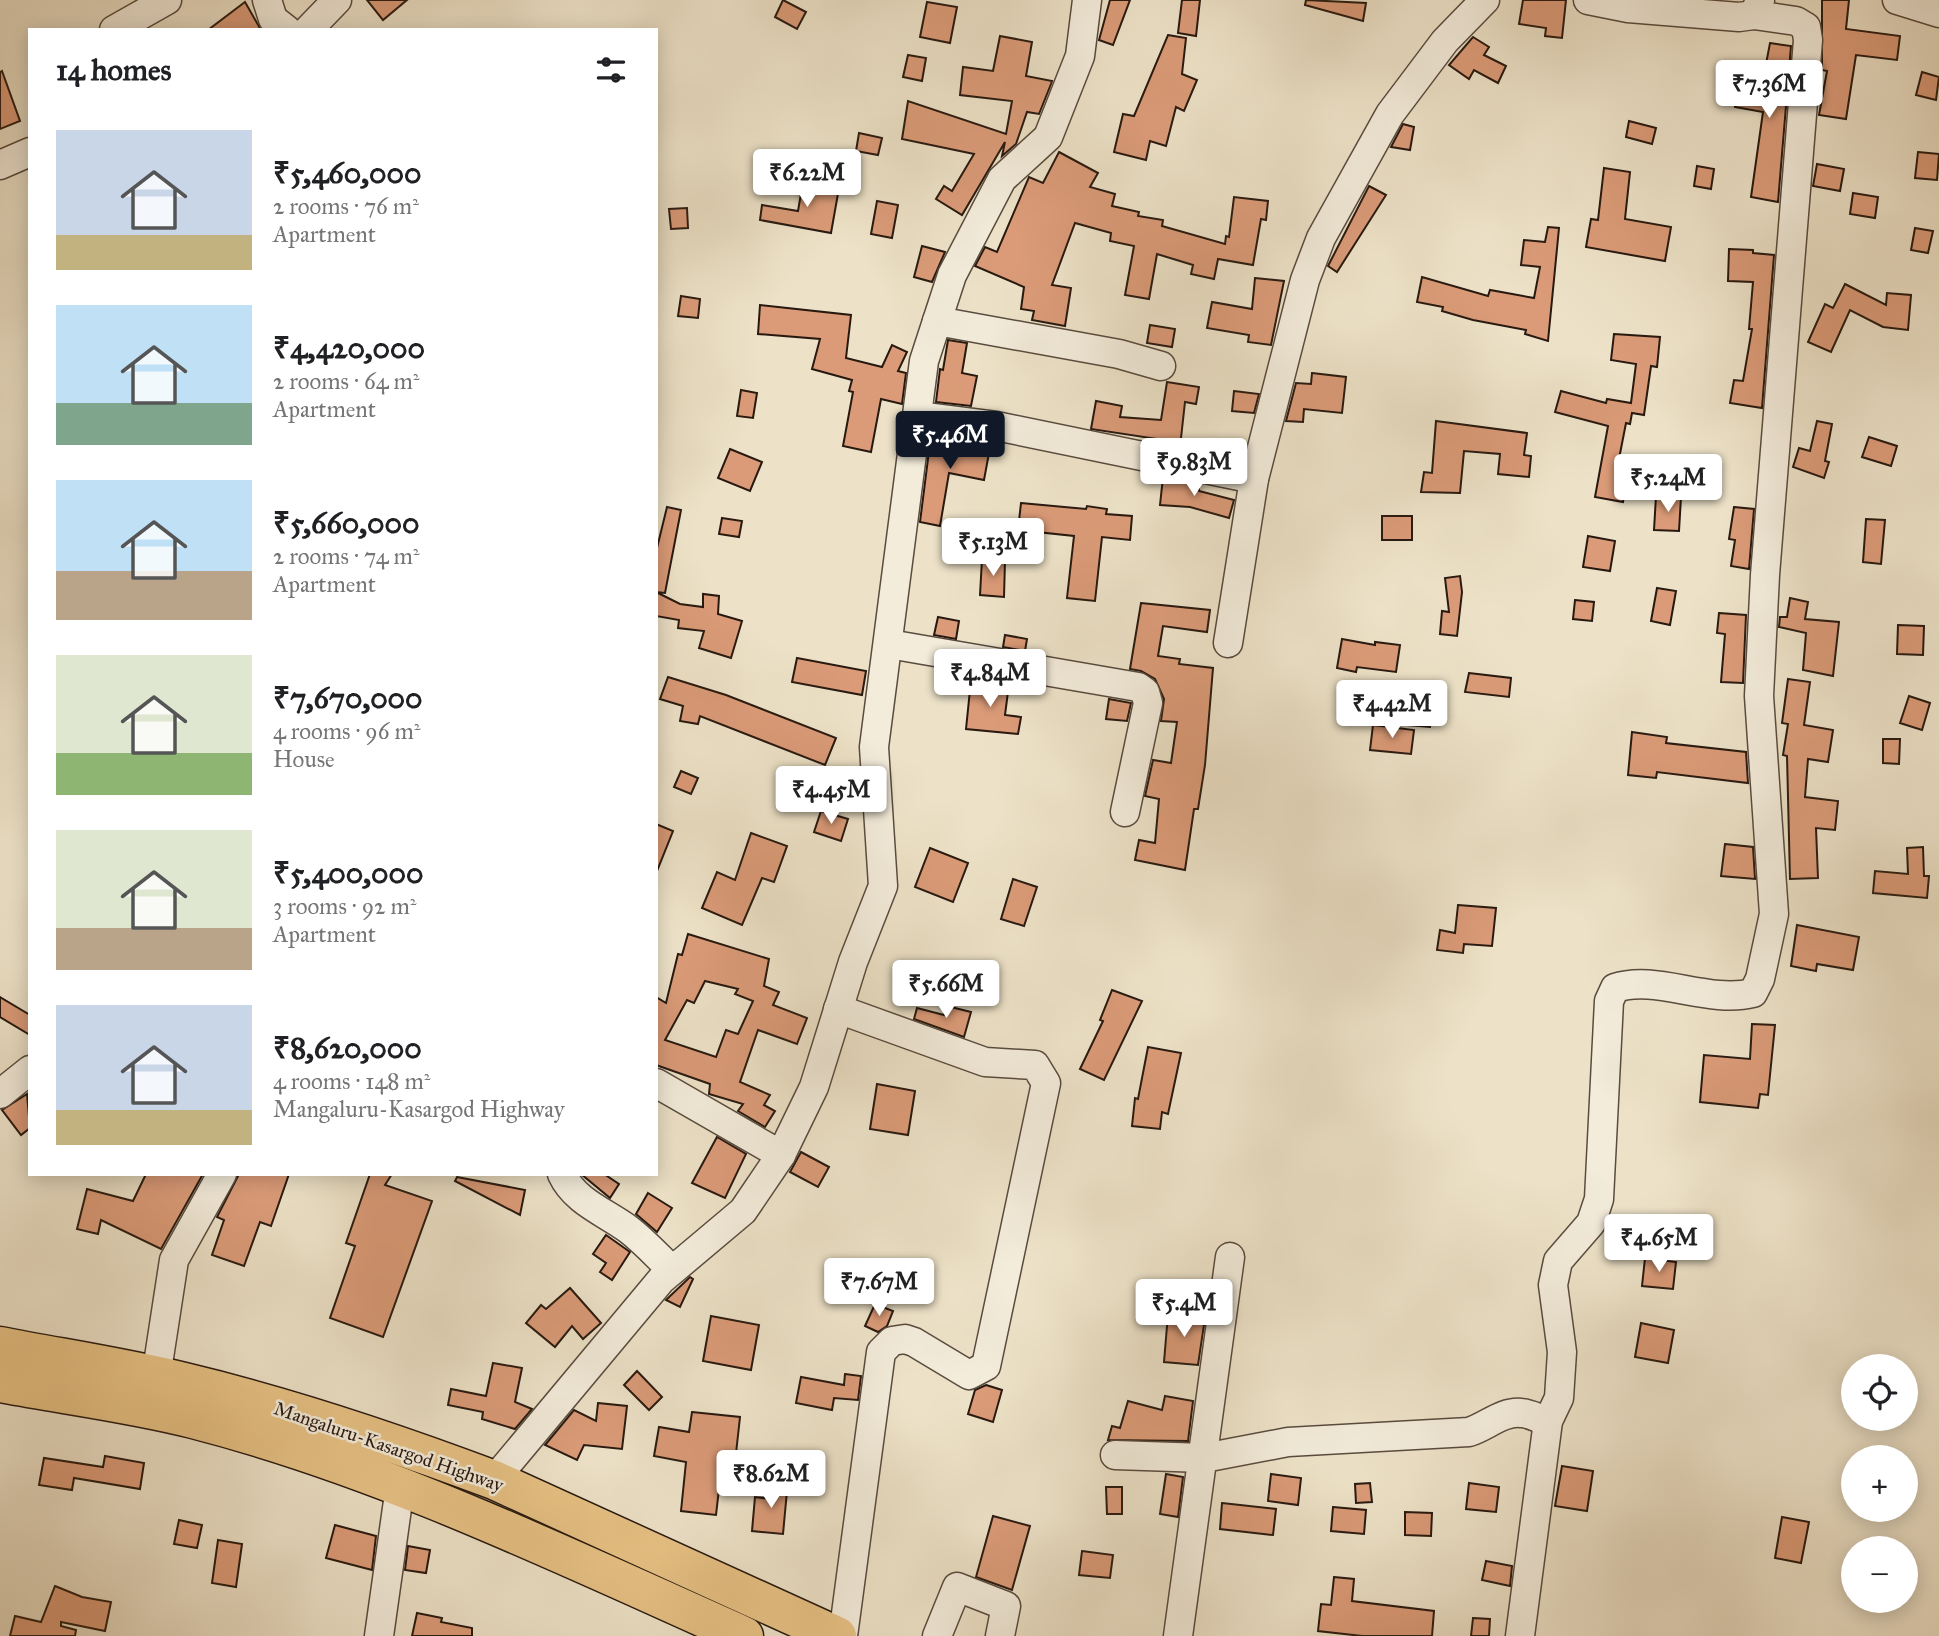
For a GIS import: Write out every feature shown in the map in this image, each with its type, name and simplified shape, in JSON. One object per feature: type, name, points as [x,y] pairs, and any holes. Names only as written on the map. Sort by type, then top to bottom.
[{"type":"highway","name":"Mangaluru-Kasargod Highway","points":[[0,1346],[156,1377],[283,1409],[494,1480],[837,1636]]},
{"type":"highway","name":"Mangaluru-Kasargod Highway","points":[[0,1383],[192,1419],[400,1488],[516,1535],[744,1636]]},
{"type":"street","points":[[118,28],[167,0]]},
{"type":"street","points":[[267,0],[273,19],[284,28]]},
{"type":"street","points":[[310,28],[337,0]]},
{"type":"street","points":[[494,1480],[672,1270],[743,1211],[781,1154],[814,1087],[838,1009],[883,886],[874,747],[924,362],[952,275],[1002,179],[1048,137],[1080,56],[1087,0]]},
{"type":"street","points":[[1228,643],[1255,479],[1305,280],[1321,238],[1390,114],[1445,41],[1485,0]]},
{"type":"street","points":[[1520,1636],[1548,1421],[1559,1398],[1562,1352],[1553,1285],[1558,1261],[1591,1223],[1599,1199],[1603,1068],[1612,995],[1615,988],[1631,983],[1718,996],[1753,993],[1760,979],[1773,914],[1759,696],[1765,575],[1808,40],[1806,27],[1757,7],[1739,18],[1628,8],[1588,0]]},
{"type":"street","points":[[1897,0],[1939,13]]},
{"type":"street","points":[[0,165],[28,153]]},
{"type":"street","points":[[937,321],[1119,354],[1161,366]]},
{"type":"street","points":[[917,416],[996,426],[1255,479]]},
{"type":"street","points":[[888,644],[1138,687],[1144,692],[1148,704],[1125,812]]},
{"type":"street","points":[[838,1009],[985,1062],[1035,1065],[1046,1083],[986,1366],[969,1375],[905,1339],[892,1341],[881,1352],[843,1636]]},
{"type":"street","points":[[0,1094],[28,1072]]},
{"type":"street","points":[[658,1084],[781,1154]]},
{"type":"street","points":[[156,1377],[174,1260],[221,1176]]},
{"type":"street","points":[[563,1176],[573,1192],[627,1228],[672,1270]]},
{"type":"street","points":[[1178,1636],[1205,1458],[1230,1257]]},
{"type":"street","points":[[1115,1455],[1205,1458],[1288,1443],[1469,1432],[1484,1428],[1505,1415],[1521,1413],[1548,1421]]},
{"type":"street","points":[[379,1636],[400,1488]]},
{"type":"street","points":[[937,1636],[957,1587],[1006,1606],[1000,1636]]},
{"type":"building","points":[[367,0],[407,0],[383,20]]},
{"type":"building","points":[[783,0],[806,12],[797,29],[775,17]]},
{"type":"building","points":[[1110,0],[1130,0],[1113,45],[1099,40]]},
{"type":"building","points":[[1182,0],[1200,0],[1196,36],[1178,33]]},
{"type":"building","points":[[1306,0],[1366,3],[1363,21],[1305,5]]},
{"type":"building","points":[[1523,0],[1566,0],[1562,38],[1545,36],[1546,28],[1519,24]]},
{"type":"building","points":[[1822,0],[1849,0],[1846,29],[1900,36],[1897,60],[1856,55],[1846,119],[1819,115],[1827,71],[1822,70]]},
{"type":"building","points":[[245,2],[260,28],[211,28]]},
{"type":"building","points":[[927,2],[957,7],[950,43],[920,37]]},
{"type":"building","points":[[1168,35],[1186,38],[1182,74],[1197,80],[1184,111],[1176,107],[1166,146],[1150,141],[1146,160],[1114,152],[1123,114],[1134,116]]},
{"type":"building","points":[[1000,36],[1032,42],[1026,76],[1052,81],[1039,114],[1027,112],[1016,144],[1002,156],[1005,142],[962,215],[936,199],[944,186],[952,191],[974,154],[902,139],[908,101],[1006,134],[1012,101],[960,95],[963,67],[993,71]]},
{"type":"building","points":[[1473,37],[1489,47],[1484,55],[1506,66],[1498,83],[1474,70],[1469,79],[1449,65]]},
{"type":"building","points":[[1770,43],[1791,46],[1778,202],[1751,197],[1763,112],[1735,107],[1739,82],[1762,85]]},
{"type":"building","points":[[908,55],[926,58],[922,81],[903,77]]},
{"type":"building","points":[[2,71],[20,121],[0,129],[0,72]]},
{"type":"building","points":[[1922,72],[1939,77],[1936,100],[1916,95]]},
{"type":"building","points":[[1629,121],[1656,128],[1652,144],[1626,137]]},
{"type":"building","points":[[1403,124],[1414,127],[1410,150],[1391,147]]},
{"type":"building","points":[[859,133],[882,138],[878,155],[856,151]]},
{"type":"building","points":[[1059,152],[1098,173],[1090,187],[1115,194],[1112,206],[1139,212],[1138,216],[1163,220],[1162,226],[1225,244],[1226,236],[1229,237],[1234,197],[1268,201],[1266,220],[1261,219],[1253,265],[1218,259],[1214,279],[1191,274],[1193,265],[1157,254],[1149,299],[1125,295],[1134,246],[1110,241],[1111,233],[1075,223],[1052,285],[1071,288],[1065,326],[1032,320],[1034,311],[1021,309],[1024,287],[975,266],[985,247],[997,252],[1029,177],[1043,183]]},
{"type":"building","points":[[1918,152],[1939,154],[1937,180],[1915,178]]},
{"type":"building","points":[[1817,164],[1844,169],[1840,191],[1813,186]]},
{"type":"building","points":[[1697,166],[1714,169],[1711,189],[1694,186]]},
{"type":"building","points":[[1604,168],[1630,172],[1625,219],[1671,227],[1665,261],[1586,247],[1591,219],[1598,220]]},
{"type":"building","points":[[803,182],[839,188],[831,233],[760,220],[762,205],[798,211]]},
{"type":"building","points":[[1369,186],[1386,195],[1337,272],[1328,266]]},
{"type":"building","points":[[1853,193],[1878,197],[1875,218],[1850,214]]},
{"type":"building","points":[[877,201],[898,205],[892,238],[871,234]]},
{"type":"building","points":[[687,208],[688,228],[671,229],[669,209]]},
{"type":"building","points":[[1548,227],[1559,228],[1548,341],[1525,334],[1526,330],[1473,320],[1442,311],[1443,307],[1417,302],[1422,277],[1488,296],[1490,290],[1534,298],[1540,267],[1521,265],[1524,240],[1545,242]]},
{"type":"building","points":[[1915,228],[1933,231],[1928,253],[1911,250]]},
{"type":"building","points":[[922,246],[945,252],[932,282],[914,277]]},
{"type":"building","points":[[1729,249],[1753,250],[1753,253],[1774,255],[1762,408],[1730,403],[1734,380],[1743,381],[1752,329],[1749,329],[1753,282],[1728,281]]},
{"type":"building","points":[[1255,278],[1284,281],[1271,345],[1248,342],[1249,335],[1207,328],[1212,302],[1252,309]]},
{"type":"building","points":[[1845,284],[1886,305],[1887,293],[1911,295],[1908,330],[1883,327],[1850,310],[1831,352],[1808,342],[1825,304],[1833,308]]},
{"type":"building","points":[[681,296],[700,299],[698,318],[678,316]]},
{"type":"building","points":[[760,305],[851,315],[846,358],[882,367],[892,345],[907,352],[898,371],[906,373],[902,404],[881,399],[871,452],[843,446],[853,392],[849,391],[852,380],[812,369],[820,339],[758,334]]},
{"type":"building","points":[[1150,325],[1175,329],[1172,347],[1147,343]]},
{"type":"building","points":[[1614,334],[1660,337],[1657,367],[1651,366],[1644,415],[1632,413],[1630,424],[1626,423],[1618,464],[1629,466],[1623,502],[1595,497],[1608,426],[1555,412],[1561,391],[1606,403],[1607,399],[1631,403],[1636,364],[1611,360]]},
{"type":"building","points":[[948,340],[967,343],[962,373],[977,376],[971,406],[936,402],[940,369],[943,370]]},
{"type":"building","points":[[1312,373],[1346,377],[1342,413],[1304,409],[1303,422],[1286,421],[1296,383],[1311,384]]},
{"type":"building","points":[[1167,382],[1199,387],[1196,404],[1185,402],[1180,447],[1164,444],[1164,440],[1091,429],[1096,401],[1122,406],[1120,417],[1161,420]]},
{"type":"building","points":[[741,390],[757,393],[753,418],[737,416]]},
{"type":"building","points":[[1234,391],[1259,394],[1254,413],[1232,411]]},
{"type":"building","points":[[1436,421],[1527,433],[1524,455],[1531,456],[1529,477],[1498,474],[1500,454],[1464,451],[1460,493],[1421,492],[1424,472],[1432,473]]},
{"type":"building","points":[[1817,421],[1832,424],[1825,461],[1829,462],[1824,478],[1793,467],[1799,448],[1810,451]]},
{"type":"building","points":[[931,435],[991,442],[984,480],[949,473],[940,526],[920,522]]},
{"type":"building","points":[[1869,437],[1897,446],[1891,466],[1862,457]]},
{"type":"building","points":[[730,449],[762,462],[750,491],[718,478]]},
{"type":"building","points":[[1163,477],[1199,485],[1199,491],[1234,500],[1229,518],[1190,507],[1160,505]]},
{"type":"building","points":[[1656,496],[1681,497],[1679,531],[1654,530]]},
{"type":"building","points":[[1021,503],[1086,509],[1087,506],[1107,509],[1106,514],[1132,516],[1130,540],[1102,537],[1095,601],[1067,598],[1074,536],[1018,530]]},
{"type":"building","points":[[667,507],[681,510],[665,593],[658,592],[658,544]]},
{"type":"building","points":[[1734,507],[1754,509],[1749,569],[1731,566],[1735,540],[1729,539]]},
{"type":"building","points":[[1382,516],[1412,516],[1412,540],[1382,540]]},
{"type":"building","points":[[722,518],[742,521],[739,537],[719,534]]},
{"type":"building","points":[[1866,519],[1885,520],[1881,564],[1863,562]]},
{"type":"building","points":[[1588,536],[1615,541],[1610,571],[1583,567]]},
{"type":"building","points":[[982,559],[1005,560],[1004,597],[980,595]]},
{"type":"building","points":[[1460,576],[1462,592],[1457,636],[1440,634],[1442,611],[1449,612],[1445,578]]},
{"type":"building","points":[[1657,588],[1676,591],[1670,625],[1651,621]]},
{"type":"building","points":[[658,593],[680,604],[703,607],[703,594],[719,596],[718,614],[742,621],[731,658],[699,648],[704,631],[678,628],[679,620],[658,616]]},
{"type":"building","points":[[1790,598],[1808,602],[1805,619],[1839,622],[1833,676],[1803,670],[1806,633],[1779,627],[1780,617],[1787,617]]},
{"type":"building","points":[[1575,600],[1594,602],[1592,621],[1573,619]]},
{"type":"building","points":[[1141,603],[1210,610],[1207,632],[1163,626],[1158,656],[1180,659],[1179,664],[1213,668],[1205,765],[1198,809],[1194,809],[1185,870],[1135,860],[1139,840],[1155,843],[1159,799],[1145,796],[1153,760],[1171,763],[1177,722],[1161,721],[1164,699],[1155,679],[1141,671],[1130,669]]},
{"type":"building","points":[[1719,613],[1746,615],[1743,683],[1721,682],[1725,634],[1717,633]]},
{"type":"building","points":[[938,617],[959,621],[956,639],[934,635]]},
{"type":"building","points":[[1898,625],[1924,626],[1923,655],[1897,654]]},
{"type":"building","points":[[1005,635],[1027,639],[1025,651],[1003,647]]},
{"type":"building","points":[[1342,639],[1375,645],[1375,642],[1400,645],[1396,672],[1357,667],[1356,672],[1337,668]]},
{"type":"building","points":[[797,658],[866,671],[862,695],[792,682]]},
{"type":"building","points":[[1469,673],[1511,678],[1509,697],[1465,692]]},
{"type":"building","points":[[668,677],[726,695],[836,738],[825,765],[700,716],[698,724],[680,721],[683,706],[660,699]]},
{"type":"building","points":[[1788,679],[1810,682],[1804,725],[1833,730],[1828,762],[1808,759],[1805,797],[1838,801],[1835,830],[1816,828],[1818,878],[1790,879],[1787,756],[1783,755],[1788,724],[1782,723]]},
{"type":"building","points":[[971,680],[1009,684],[1005,715],[1021,717],[1018,734],[966,729]]},
{"type":"building","points":[[1411,694],[1433,696],[1430,727],[1408,725]]},
{"type":"building","points":[[1909,696],[1930,703],[1922,730],[1900,723]]},
{"type":"building","points":[[1109,699],[1131,703],[1127,721],[1106,719]]},
{"type":"building","points":[[1373,725],[1414,730],[1411,754],[1370,750]]},
{"type":"building","points":[[1632,732],[1667,737],[1666,743],[1746,752],[1748,783],[1657,772],[1656,778],[1628,775]]},
{"type":"building","points":[[1883,739],[1900,739],[1899,764],[1883,763]]},
{"type":"building","points":[[681,771],[698,778],[691,794],[674,787]]},
{"type":"building","points":[[821,811],[848,819],[841,841],[814,832]]},
{"type":"building","points":[[658,825],[673,831],[658,868]]},
{"type":"building","points":[[751,833],[787,846],[774,882],[762,878],[742,925],[702,908],[717,872],[735,880]]},
{"type":"building","points":[[1725,844],[1753,847],[1755,879],[1721,876]]},
{"type":"building","points":[[1923,847],[1924,876],[1929,876],[1927,898],[1873,893],[1875,871],[1908,874],[1907,848]]},
{"type":"building","points":[[930,848],[968,863],[953,902],[915,887]]},
{"type":"building","points":[[1013,879],[1037,887],[1024,926],[1001,919]]},
{"type":"building","points":[[1458,905],[1496,908],[1492,946],[1464,944],[1463,953],[1437,950],[1440,930],[1455,933]]},
{"type":"building","points":[[1797,925],[1859,937],[1853,970],[1817,964],[1816,971],[1791,966]]},
{"type":"building","points":[[688,934],[769,959],[764,986],[779,992],[773,1005],[807,1018],[797,1044],[758,1030],[740,1082],[770,1095],[764,1105],[775,1111],[765,1127],[738,1111],[743,1104],[709,1094],[710,1084],[658,1066],[658,998],[666,1003],[678,954],[682,955]],"holes":[[[705,981],[738,989],[735,994],[753,1001],[738,1034],[726,1030],[716,1057],[665,1040],[687,1000],[694,1003]]]},
{"type":"building","points":[[1112,990],[1142,1001],[1104,1080],[1080,1069],[1103,1021],[1100,1020]]},
{"type":"building","points":[[0,997],[28,1014],[28,1034],[0,1017]]},
{"type":"building","points":[[947,1006],[971,1012],[964,1037],[914,1019],[917,1008],[944,1015]]},
{"type":"building","points":[[1752,1024],[1775,1025],[1768,1095],[1760,1094],[1758,1108],[1700,1102],[1704,1055],[1750,1059]]},
{"type":"building","points":[[1148,1047],[1181,1053],[1168,1114],[1162,1112],[1160,1129],[1132,1126],[1135,1098],[1138,1099]]},
{"type":"building","points":[[877,1084],[915,1091],[908,1135],[870,1129]]},
{"type":"building","points":[[27,1094],[28,1130],[21,1135],[2,1110]]},
{"type":"building","points":[[717,1137],[746,1154],[725,1198],[692,1183]]},
{"type":"building","points":[[801,1152],[829,1167],[818,1187],[790,1172]]},
{"type":"building","points":[[145,1176],[202,1176],[161,1249],[101,1220],[98,1234],[77,1229],[87,1189],[133,1201]]},
{"type":"building","points":[[238,1176],[288,1176],[271,1226],[260,1222],[244,1266],[212,1255],[224,1220],[217,1217]]},
{"type":"building","points":[[369,1176],[391,1176],[385,1185],[432,1201],[383,1337],[330,1318],[355,1246],[346,1243]]},
{"type":"building","points":[[583,1176],[607,1176],[619,1184],[610,1198]]},
{"type":"building","points":[[457,1177],[525,1190],[520,1215],[455,1181]]},
{"type":"building","points":[[648,1193],[672,1208],[657,1232],[636,1214]]},
{"type":"building","points":[[606,1235],[630,1252],[612,1280],[600,1272],[606,1263],[593,1254]]},
{"type":"building","points":[[1645,1258],[1676,1262],[1673,1289],[1642,1286]]},
{"type":"building","points":[[690,1277],[693,1279],[680,1307],[666,1300]]},
{"type":"building","points":[[570,1288],[601,1323],[583,1339],[572,1326],[555,1347],[526,1323],[541,1305],[546,1309]]},
{"type":"building","points":[[875,1304],[893,1311],[887,1326],[878,1332],[865,1326]]},
{"type":"building","points":[[1168,1314],[1205,1318],[1198,1365],[1164,1362]]},
{"type":"building","points":[[711,1316],[759,1325],[751,1370],[703,1361]]},
{"type":"building","points":[[1641,1323],[1674,1330],[1668,1363],[1635,1357]]},
{"type":"building","points":[[493,1363],[522,1368],[515,1402],[532,1409],[515,1429],[482,1419],[483,1412],[448,1405],[451,1389],[486,1396]]},
{"type":"building","points":[[637,1371],[662,1397],[649,1410],[624,1385]]},
{"type":"building","points":[[845,1374],[861,1376],[858,1400],[834,1398],[832,1410],[796,1403],[801,1377],[844,1385]]},
{"type":"building","points":[[986,1385],[1002,1390],[993,1422],[968,1414],[975,1390]]},
{"type":"building","points":[[1165,1396],[1193,1401],[1188,1441],[1108,1440],[1112,1426],[1120,1428],[1128,1401],[1162,1410]]},
{"type":"building","points":[[598,1403],[627,1406],[622,1449],[584,1445],[577,1460],[545,1445],[574,1410],[596,1421]]},
{"type":"building","points":[[692,1412],[740,1417],[732,1490],[719,1489],[716,1515],[681,1511],[686,1462],[654,1456],[659,1427],[689,1432]]},
{"type":"building","points":[[105,1456],[144,1463],[140,1489],[74,1478],[72,1490],[39,1485],[44,1458],[103,1467]]},
{"type":"building","points":[[1562,1466],[1593,1471],[1587,1511],[1555,1506]]},
{"type":"building","points":[[1166,1474],[1183,1477],[1178,1517],[1160,1514]]},
{"type":"building","points":[[1271,1474],[1301,1478],[1298,1505],[1268,1501]]},
{"type":"building","points":[[773,1479],[788,1480],[783,1534],[752,1531],[755,1497],[771,1499]]},
{"type":"building","points":[[1370,1483],[1372,1502],[1356,1503],[1355,1484]]},
{"type":"building","points":[[1469,1483],[1499,1487],[1496,1512],[1466,1509]]},
{"type":"building","points":[[1106,1487],[1122,1487],[1122,1514],[1107,1514]]},
{"type":"building","points":[[1222,1503],[1276,1509],[1273,1535],[1220,1529]]},
{"type":"building","points":[[1333,1507],[1366,1510],[1364,1534],[1331,1531]]},
{"type":"building","points":[[1405,1512],[1432,1513],[1431,1536],[1405,1535]]},
{"type":"building","points":[[993,1516],[1030,1526],[1012,1590],[976,1577]]},
{"type":"building","points":[[1782,1517],[1809,1522],[1801,1563],[1775,1558]]},
{"type":"building","points":[[179,1520],[202,1525],[197,1548],[174,1544]]},
{"type":"building","points":[[335,1525],[376,1536],[372,1570],[326,1558]]},
{"type":"building","points":[[218,1540],[242,1544],[236,1587],[212,1583]]},
{"type":"building","points":[[408,1546],[430,1550],[426,1573],[405,1570]]},
{"type":"building","points":[[1082,1551],[1113,1555],[1110,1578],[1079,1575]]},
{"type":"building","points":[[1486,1561],[1512,1566],[1510,1586],[1482,1580]]},
{"type":"building","points":[[1334,1577],[1354,1579],[1352,1601],[1434,1611],[1432,1636],[1362,1636],[1318,1631],[1321,1604],[1331,1605]]},
{"type":"building","points":[[55,1586],[82,1597],[111,1602],[105,1631],[61,1622],[61,1626],[76,1630],[75,1636],[10,1636],[15,1616],[41,1622]]},
{"type":"building","points":[[417,1613],[442,1618],[441,1622],[472,1628],[472,1636],[412,1636]]},
{"type":"building","points":[[1473,1618],[1490,1619],[1489,1636],[1471,1636]]}]
